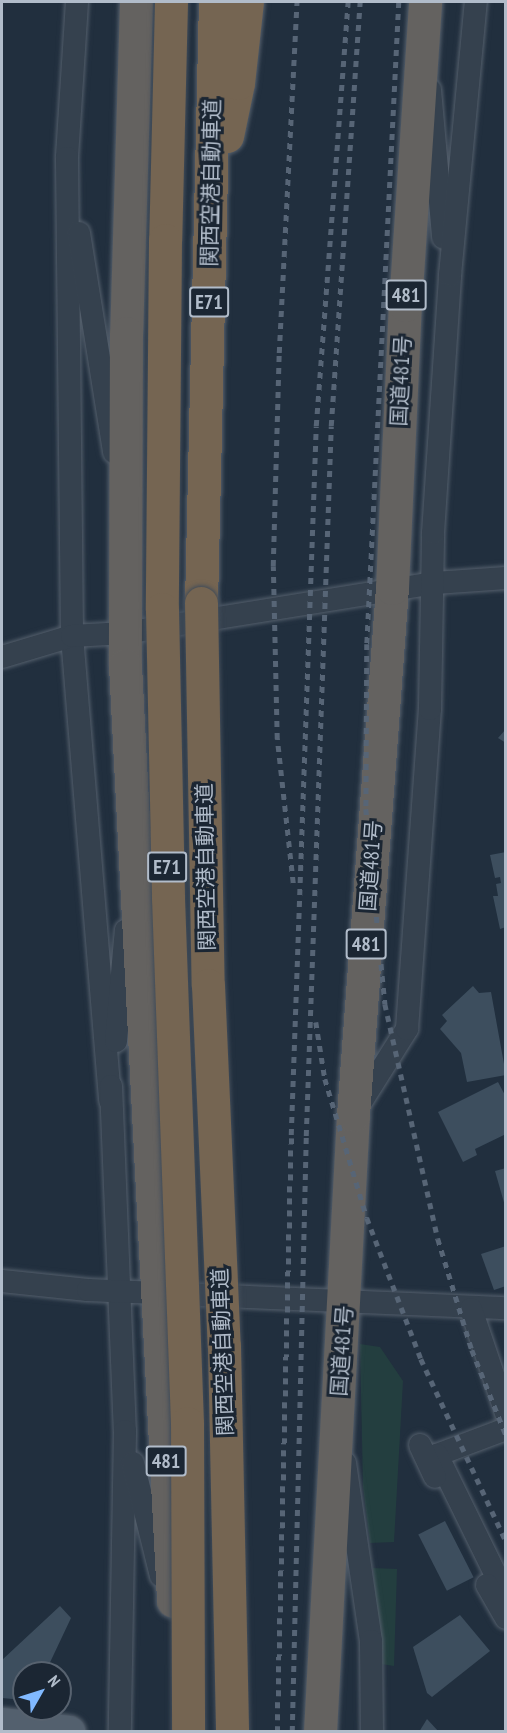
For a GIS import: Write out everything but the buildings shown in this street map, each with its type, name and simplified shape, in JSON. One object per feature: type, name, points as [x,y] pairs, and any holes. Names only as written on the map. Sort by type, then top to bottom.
[{"type":"highway","name":"481","points":[[136,2],[124,633],[133,864],[159,1293],[175,1630],[174,1731]]},
{"type":"highway","name":"関西空港自動車道","points":[[171,2],[165,240],[162,609],[168,898],[187,1423],[188,1731]]},
{"type":"highway","name":"関西空港自動車道","points":[[215,2],[201,603],[208,985],[224,1346],[232,1731]]},
{"type":"highway","points":[[211,210],[238,83],[247,2]]},
{"type":"highway","name":"国道481号","points":[[320,1731],[345,1299],[353,1115],[392,588],[405,305],[425,2]]},
{"type":"main road","points":[[2,1724],[69,1731]]},
{"type":"street","points":[[77,2],[67,158],[72,636],[110,1100],[120,1291],[124,1431],[120,1731]]},
{"type":"street","points":[[353,1115],[407,1029],[435,583],[433,533],[450,275],[476,2]]},
{"type":"street","points":[[423,47],[450,275]]},
{"type":"street","points":[[67,158],[125,522]]},
{"type":"street","points":[[2,657],[72,636],[124,633],[392,588],[506,578]]},
{"type":"street","points":[[110,1100],[133,864]]},
{"type":"street","points":[[2,1281],[120,1291],[345,1299],[471,1309],[506,1308]]},
{"type":"street","points":[[471,1309],[506,1413]]},
{"type":"street","points":[[338,1411],[371,1641],[372,1731]]},
{"type":"street","points":[[506,1429],[437,1455],[506,1596]]},
{"type":"street","points":[[124,1431],[175,1630]]},
{"type":"street","points":[[420,1445],[506,1618]]},
{"type":"green space","points":[[360,1344],[380,1347],[403,1381],[394,1542],[370,1543],[363,1487]]},
{"type":"green space","points":[[373,1568],[397,1569],[394,1666],[381,1664]]},
{"type":"railway","points":[[293,883],[277,739],[273,566],[279,353],[297,2]]},
{"type":"railway","points":[[277,1732],[291,1135],[316,426],[348,2]]},
{"type":"railway","points":[[292,1732],[306,1136],[331,426],[360,2]]},
{"type":"railway","points":[[399,2],[367,644],[366,809],[385,1004],[438,1239],[472,1350],[506,1435]]},
{"type":"railway","points":[[316,1022],[325,1079],[367,1218],[421,1359],[506,1541]]}]
